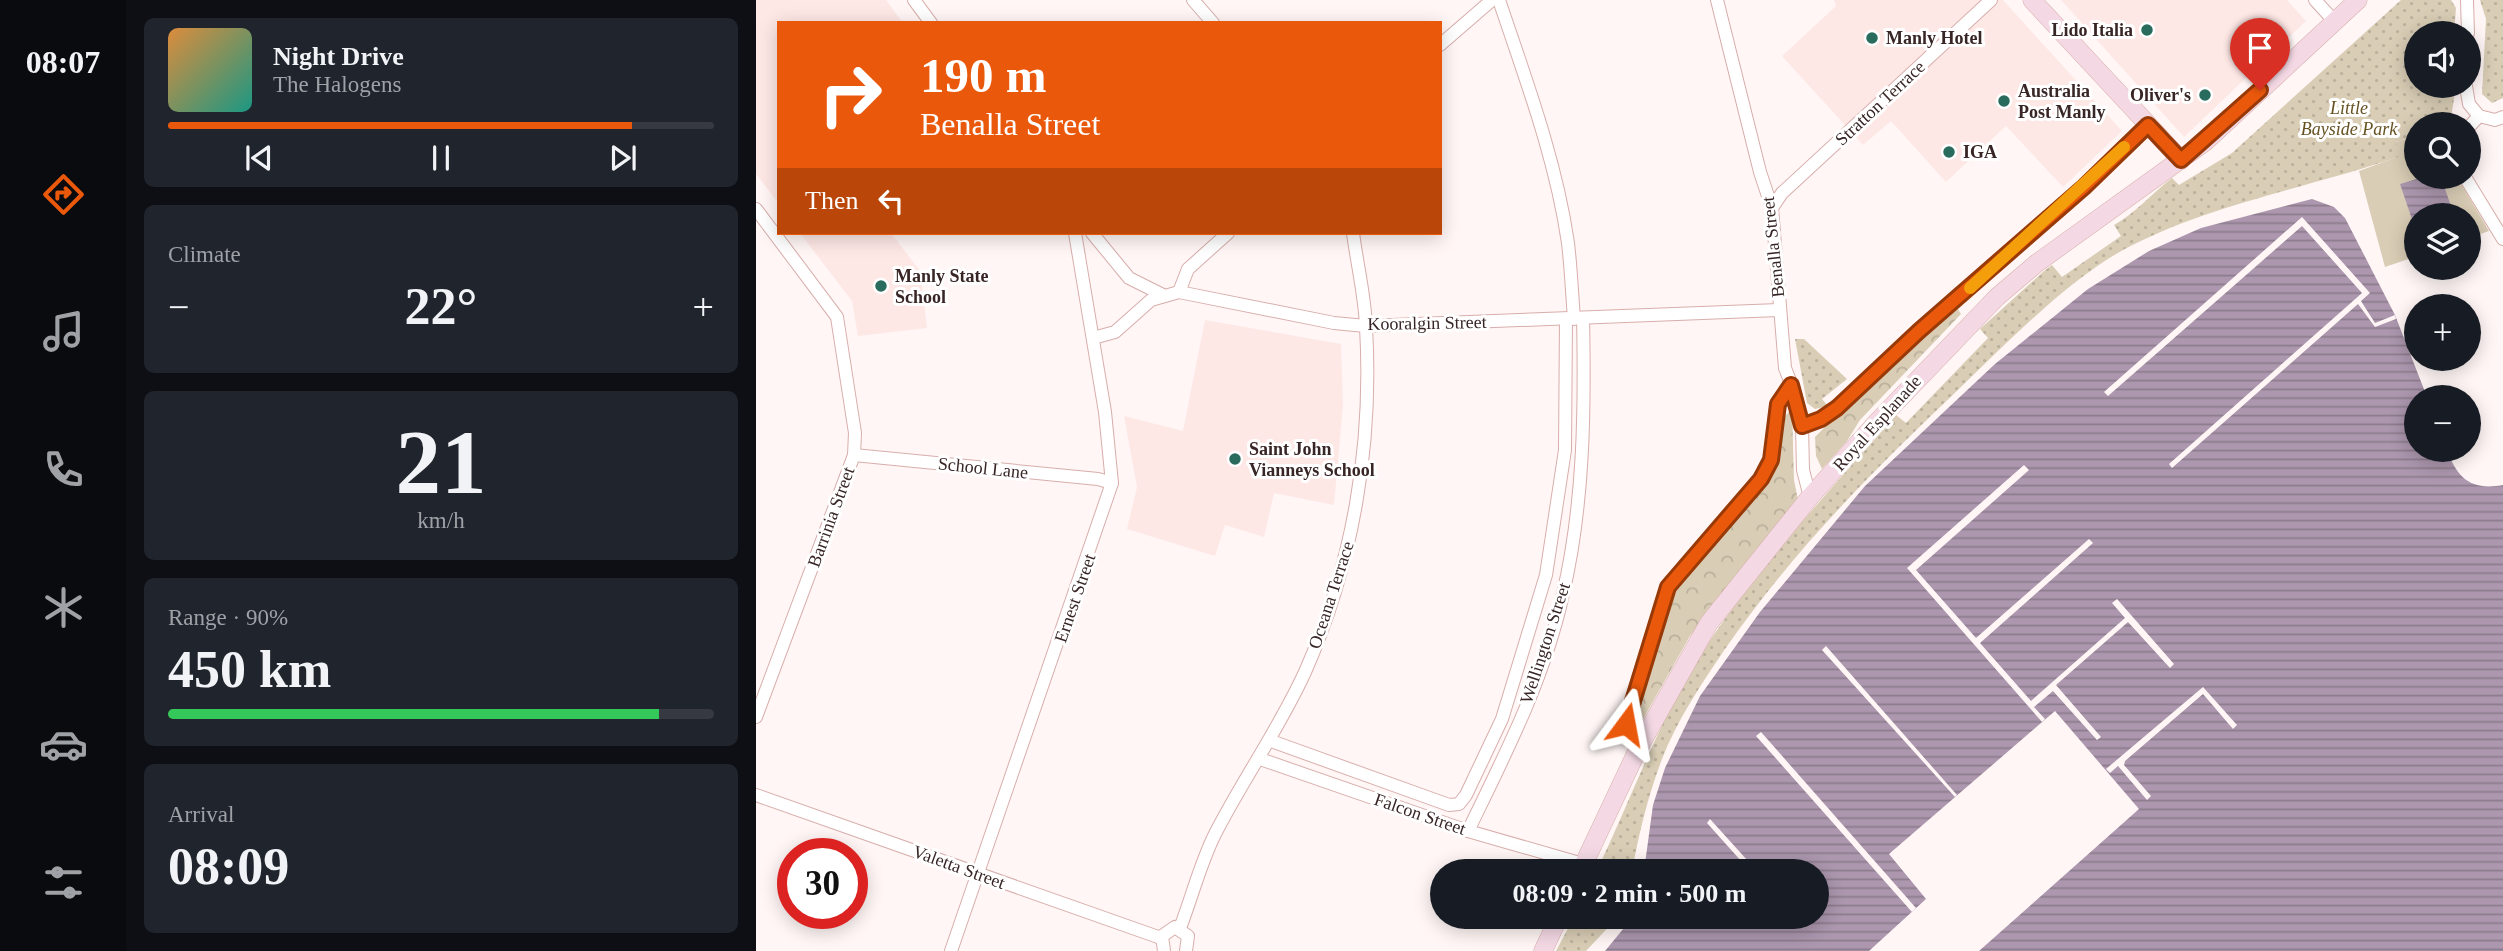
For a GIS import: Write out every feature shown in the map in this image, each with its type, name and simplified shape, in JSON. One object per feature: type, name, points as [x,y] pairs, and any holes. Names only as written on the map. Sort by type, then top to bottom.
[{"type":"street","points":[[914,0],[930,21]]},
{"type":"street","points":[[1193,0],[1211,21]]},
{"type":"street","points":[[1442,43],[1492,0]]},
{"type":"street","name":"Wellington Street","points":[[1468,831],[1498,774],[1540,670],[1563,596],[1575,529],[1583,447],[1568,243],[1539,115],[1499,0]]},
{"type":"street","name":"Benalla Street","points":[[1717,0],[1760,172],[1772,208],[1785,368],[1802,426],[1803,470],[1810,497]]},
{"type":"street","name":"Stratton Terrace","points":[[1772,208],[1783,193],[1991,0]]},
{"type":"street","points":[[2032,0],[2181,160]]},
{"type":"street","points":[[2315,0],[2334,22]]},
{"type":"street","name":"Royal Esplanade","points":[[1585,859],[1639,747],[1709,623],[1810,497],[1916,379],[1997,297],[2037,263],[2181,160],[2358,0]]},
{"type":"street","points":[[2467,0],[2468,21]]},
{"type":"street","points":[[2481,117],[2494,120],[2503,117]]},
{"type":"street","name":"Royal Esplanade","points":[[1802,426],[1821,419],[1837,408],[1919,331],[2084,187],[2148,125]]},
{"type":"street","points":[[2473,189],[2503,239]]},
{"type":"street","name":"Barrinia Street","points":[[756,209],[837,317],[855,433],[854,455],[756,718]]},
{"type":"street","name":"Ernest Street","points":[[951,951],[1112,483],[1105,412],[1075,235]]},
{"type":"street","points":[[1094,235],[1129,278],[1163,295]]},
{"type":"street","points":[[1179,292],[1188,269],[1226,235]]},
{"type":"street","name":"Oceana Terrace","points":[[1180,928],[1216,833],[1271,741],[1324,626],[1349,544],[1363,455],[1366,326],[1353,235]]},
{"type":"street","name":"Kooralgin Street","points":[[1093,338],[1115,331],[1151,300],[1179,292],[1334,323],[1366,326],[1779,310]]},
{"type":"street","name":"Wellington Street","points":[[1459,804],[1502,719],[1546,575],[1565,450],[1574,319]]},
{"type":"street","points":[[1639,747],[1626,724],[1662,597],[1761,479],[1771,460],[1778,404],[1791,385]]},
{"type":"street","name":"School Lane","points":[[854,455],[1098,479],[1112,483]]},
{"type":"street","name":"Falcon Street","points":[[1271,741],[1449,805],[1459,804]]},
{"type":"street","name":"Falcon Street","points":[[1260,759],[1554,859]]},
{"type":"street","name":"Valetta Street","points":[[756,794],[978,874],[1163,945]]},
{"type":"street","points":[[1163,945],[1168,929],[1180,928],[1188,936],[1192,950]]},
{"type":"street","points":[[1543,951],[1553,929]]},
{"type":"shaded area","points":[[756,0],[886,0],[902,21],[777,21],[777,201],[756,174]]},
{"type":"shaded area","points":[[1834,0],[2003,0],[2122,131],[2063,187],[2006,126],[1946,182],[1891,121],[1863,145],[1782,56],[1836,6]]},
{"type":"shaded area","points":[[2061,0],[2287,0],[2306,21],[2184,137]]},
{"type":"shaded area","points":[[2404,183],[2404,189],[2445,189],[2450,203],[2406,203],[2400,184]]},
{"type":"shaded area","points":[[2312,199],[2334,207],[2345,218],[2395,315],[2404,338],[2404,371],[2417,371],[2422,385],[2404,385],[2404,462],[2452,462],[2461,475],[2474,484],[2503,485],[2503,951],[1979,951],[2139,809],[2055,711],[1889,854],[1926,899],[1869,951],[1605,951],[1623,929],[1829,929],[1829,859],[1646,859],[1653,805],[1665,768],[1700,696],[1760,612],[1865,486],[1995,364],[2088,289],[2149,251],[2201,228]]},
{"type":"shaded area","name":"Manly State School","points":[[802,235],[893,235],[920,271],[927,328],[858,336],[852,301]]},
{"type":"shaded area","name":"Saint John Vianneys School","points":[[1205,320],[1341,344],[1343,405],[1334,505],[1274,493],[1264,537],[1225,525],[1215,556],[1127,529],[1137,487],[1124,416],[1183,431]]},
{"type":"green space","name":"Little Bayside Park","points":[[2401,0],[2451,0],[2456,8],[2455,21],[2404,21],[2404,98],[2454,98],[2452,112],[2404,112],[2404,139],[2396,142],[2401,156],[2224,208],[2156,234],[2102,263],[2039,313],[1867,480],[1779,577],[1725,649],[1675,730],[1652,787],[1635,859],[1602,859],[1659,731],[1703,651],[1771,559],[1896,415],[1906,423],[1988,338],[1980,329],[2044,271],[2052,265],[2062,277],[2121,236],[2114,225],[2172,178],[2179,185],[2232,153]]},
{"type":"green space","points":[[2480,0],[2503,0],[2503,98],[2492,103],[2482,94],[2486,19]]},
{"type":"green space","points":[[2404,139],[2404,189],[2464,189],[2472,203],[2404,203],[2404,260],[2385,267],[2359,171],[2400,156],[2396,142]]},
{"type":"green space","points":[[2481,218],[2489,231],[2481,234]]},
{"type":"green space","points":[[1956,306],[1961,314],[1860,420],[1847,441],[1822,469],[1816,456],[1815,437],[1873,379]]},
{"type":"green space","points":[[1795,339],[1804,339],[1847,379],[1822,399],[1828,406],[1815,409],[1807,403]]},
{"type":"green space","points":[[1792,409],[1794,480],[1798,500],[1690,636],[1637,730],[1632,722],[1670,596],[1773,471],[1785,416]]},
{"type":"green space","points":[[1568,929],[1607,929],[1586,951],[1556,951]]},
{"type":"pier","points":[[2302,217],[2370,293],[2361,301],[2375,323],[2395,315],[2396,319],[2375,327],[2358,304],[2172,468],[2169,464],[2362,293],[2302,226],[2108,396],[2104,392]]},
{"type":"pier","points":[[2024,465],[2029,470],[1916,570],[1976,638],[2089,539],[2093,543],[1980,643],[2031,701],[2125,618],[2112,603],[2117,599],[2174,664],[2170,668],[2128,622],[2056,685],[2101,737],[2097,740],[2053,691],[2034,707],[2045,719],[2042,722],[1907,568]]},
{"type":"pier","points":[[1826,646],[1957,795],[1955,797],[1822,650]]},
{"type":"pier","points":[[2203,687],[2237,725],[2233,729],[2203,694],[2125,761],[2124,765],[2151,796],[2147,800],[2118,766],[2110,773],[2106,769]]},
{"type":"pier","points":[[1761,732],[1916,908],[1912,912],[1756,736]]},
{"type":"pier","points":[[1710,819],[1746,859],[1739,859],[1707,823]]},
{"type":"slow traffic","points":[[1970,288],[2084,187],[2124,147]]},
{"type":"place","name":"Lido Italia","points":[[2147,30]]},
{"type":"place","name":"Manly Hotel","points":[[1872,38]]},
{"type":"place","name":"Oliver's","points":[[2205,95]]},
{"type":"place","name":"Australia Post Manly","points":[[2004,101]]},
{"type":"place","name":"IGA","points":[[1949,152]]},
{"type":"place","name":"Manly State School","points":[[881,286]]},
{"type":"place","name":"Saint John Vianneys School","points":[[1235,459]]},
{"type":"route","points":[[1626,724],[1662,597],[1761,479],[1771,460],[1778,404],[1791,385],[1802,426],[1821,419],[1837,408],[1919,331],[2084,187],[2148,125],[2181,160],[2205,142],[2260,90]]}]
